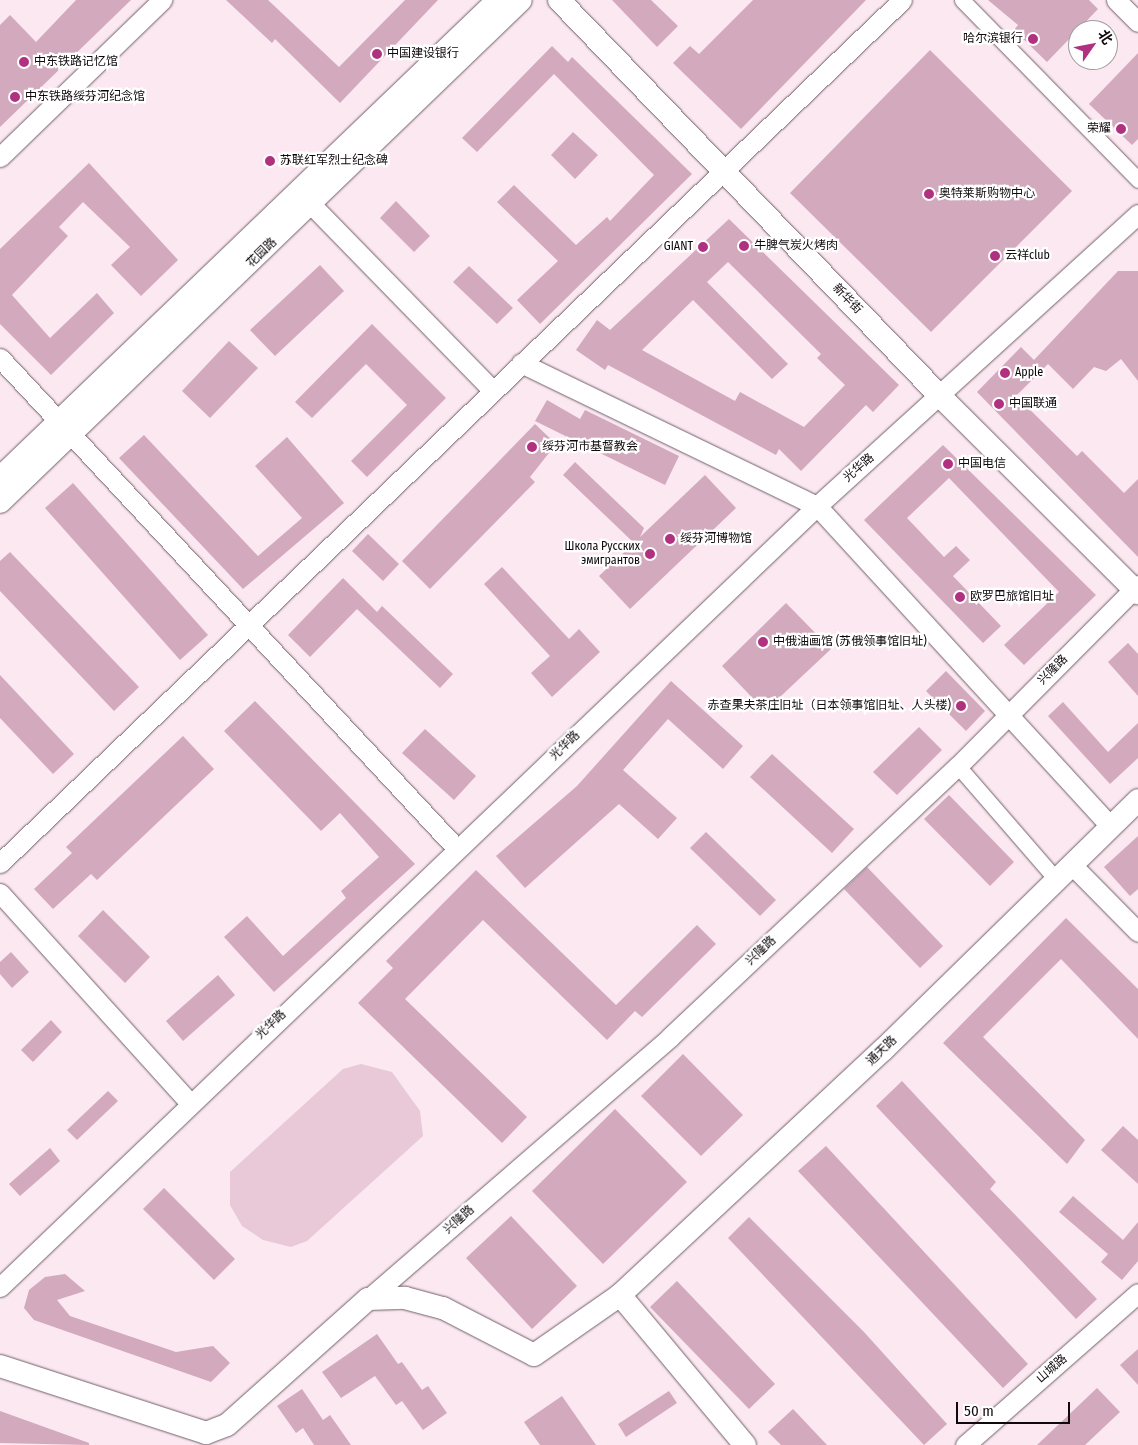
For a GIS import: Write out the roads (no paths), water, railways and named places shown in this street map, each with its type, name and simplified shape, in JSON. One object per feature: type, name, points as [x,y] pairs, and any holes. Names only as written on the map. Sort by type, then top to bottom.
[{"type":"main road","name":"花园路","points":[[306,198],[498,0]]},
{"type":"main road","name":"花园路","points":[[0,502],[65,429],[306,198],[520,0]]},
{"type":"main road","name":"新华街","points":[[559,0],[940,397],[1137,589]]},
{"type":"main road","name":"花园路","points":[[0,478],[65,429]]},
{"type":"main road","name":"通天路","points":[[368,1299],[405,1298],[444,1308],[534,1355],[620,1295],[883,1050],[1063,871],[1138,800]]},
{"type":"main road","points":[[620,1295],[745,1445]]},
{"type":"main road","points":[[0,1366],[206,1433],[227,1425],[368,1299]]},
{"type":"street","points":[[0,157],[162,0]]},
{"type":"street","points":[[0,864],[247,624],[902,0]]},
{"type":"street","points":[[962,0],[1138,180]]},
{"type":"street","points":[[1116,0],[1138,22]]},
{"type":"street","points":[[306,198],[492,390]]},
{"type":"street","name":"光华路","points":[[0,1287],[189,1102],[458,850],[817,506],[940,397],[1138,214]]},
{"type":"street","points":[[0,358],[458,850]]},
{"type":"street","points":[[521,363],[817,506],[1110,826]]},
{"type":"street","name":"兴隆路","points":[[368,1299],[670,1037],[958,766],[1137,589]]},
{"type":"street","points":[[958,766],[1063,871],[1138,932]]},
{"type":"street","points":[[0,893],[189,1102]]},
{"type":"street","name":"山城路","points":[[965,1445],[1138,1293]]},
{"type":"place","name":"哈尔滨银行","points":[[1033,39]]},
{"type":"place","name":"中国建设银行","points":[[377,54]]},
{"type":"place","name":"中东铁路记忆馆","points":[[24,62]]},
{"type":"place","name":"中东铁路绥芬河纪念馆","points":[[15,97]]},
{"type":"place","name":"荣耀","points":[[1121,129]]},
{"type":"place","name":"苏联红军烈士纪念碑","points":[[270,161]]},
{"type":"place","name":"奥特莱斯购物中心","points":[[929,194]]},
{"type":"place","name":"牛脾气炭火烤肉","points":[[744,246]]},
{"type":"place","name":"GIANT","points":[[703,247]]},
{"type":"place","name":"云祥club","points":[[995,256]]},
{"type":"place","name":"Apple","points":[[1005,373]]},
{"type":"place","name":"中国联通","points":[[999,404]]},
{"type":"place","name":"绥芬河市基督教会","points":[[532,447]]},
{"type":"place","name":"中国电信","points":[[948,464]]},
{"type":"place","name":"绥芬河博物馆","points":[[670,539]]},
{"type":"place","name":"Школа Русских эмигрантов","points":[[650,554]]},
{"type":"place","name":"欧罗巴旅馆旧址","points":[[960,597]]},
{"type":"place","name":"中俄油画馆 (苏俄领事馆旧址)","points":[[763,642]]},
{"type":"place","name":"赤查果夫茶庄旧址（日本领事馆旧址、人头楼)","points":[[961,706]]}]
